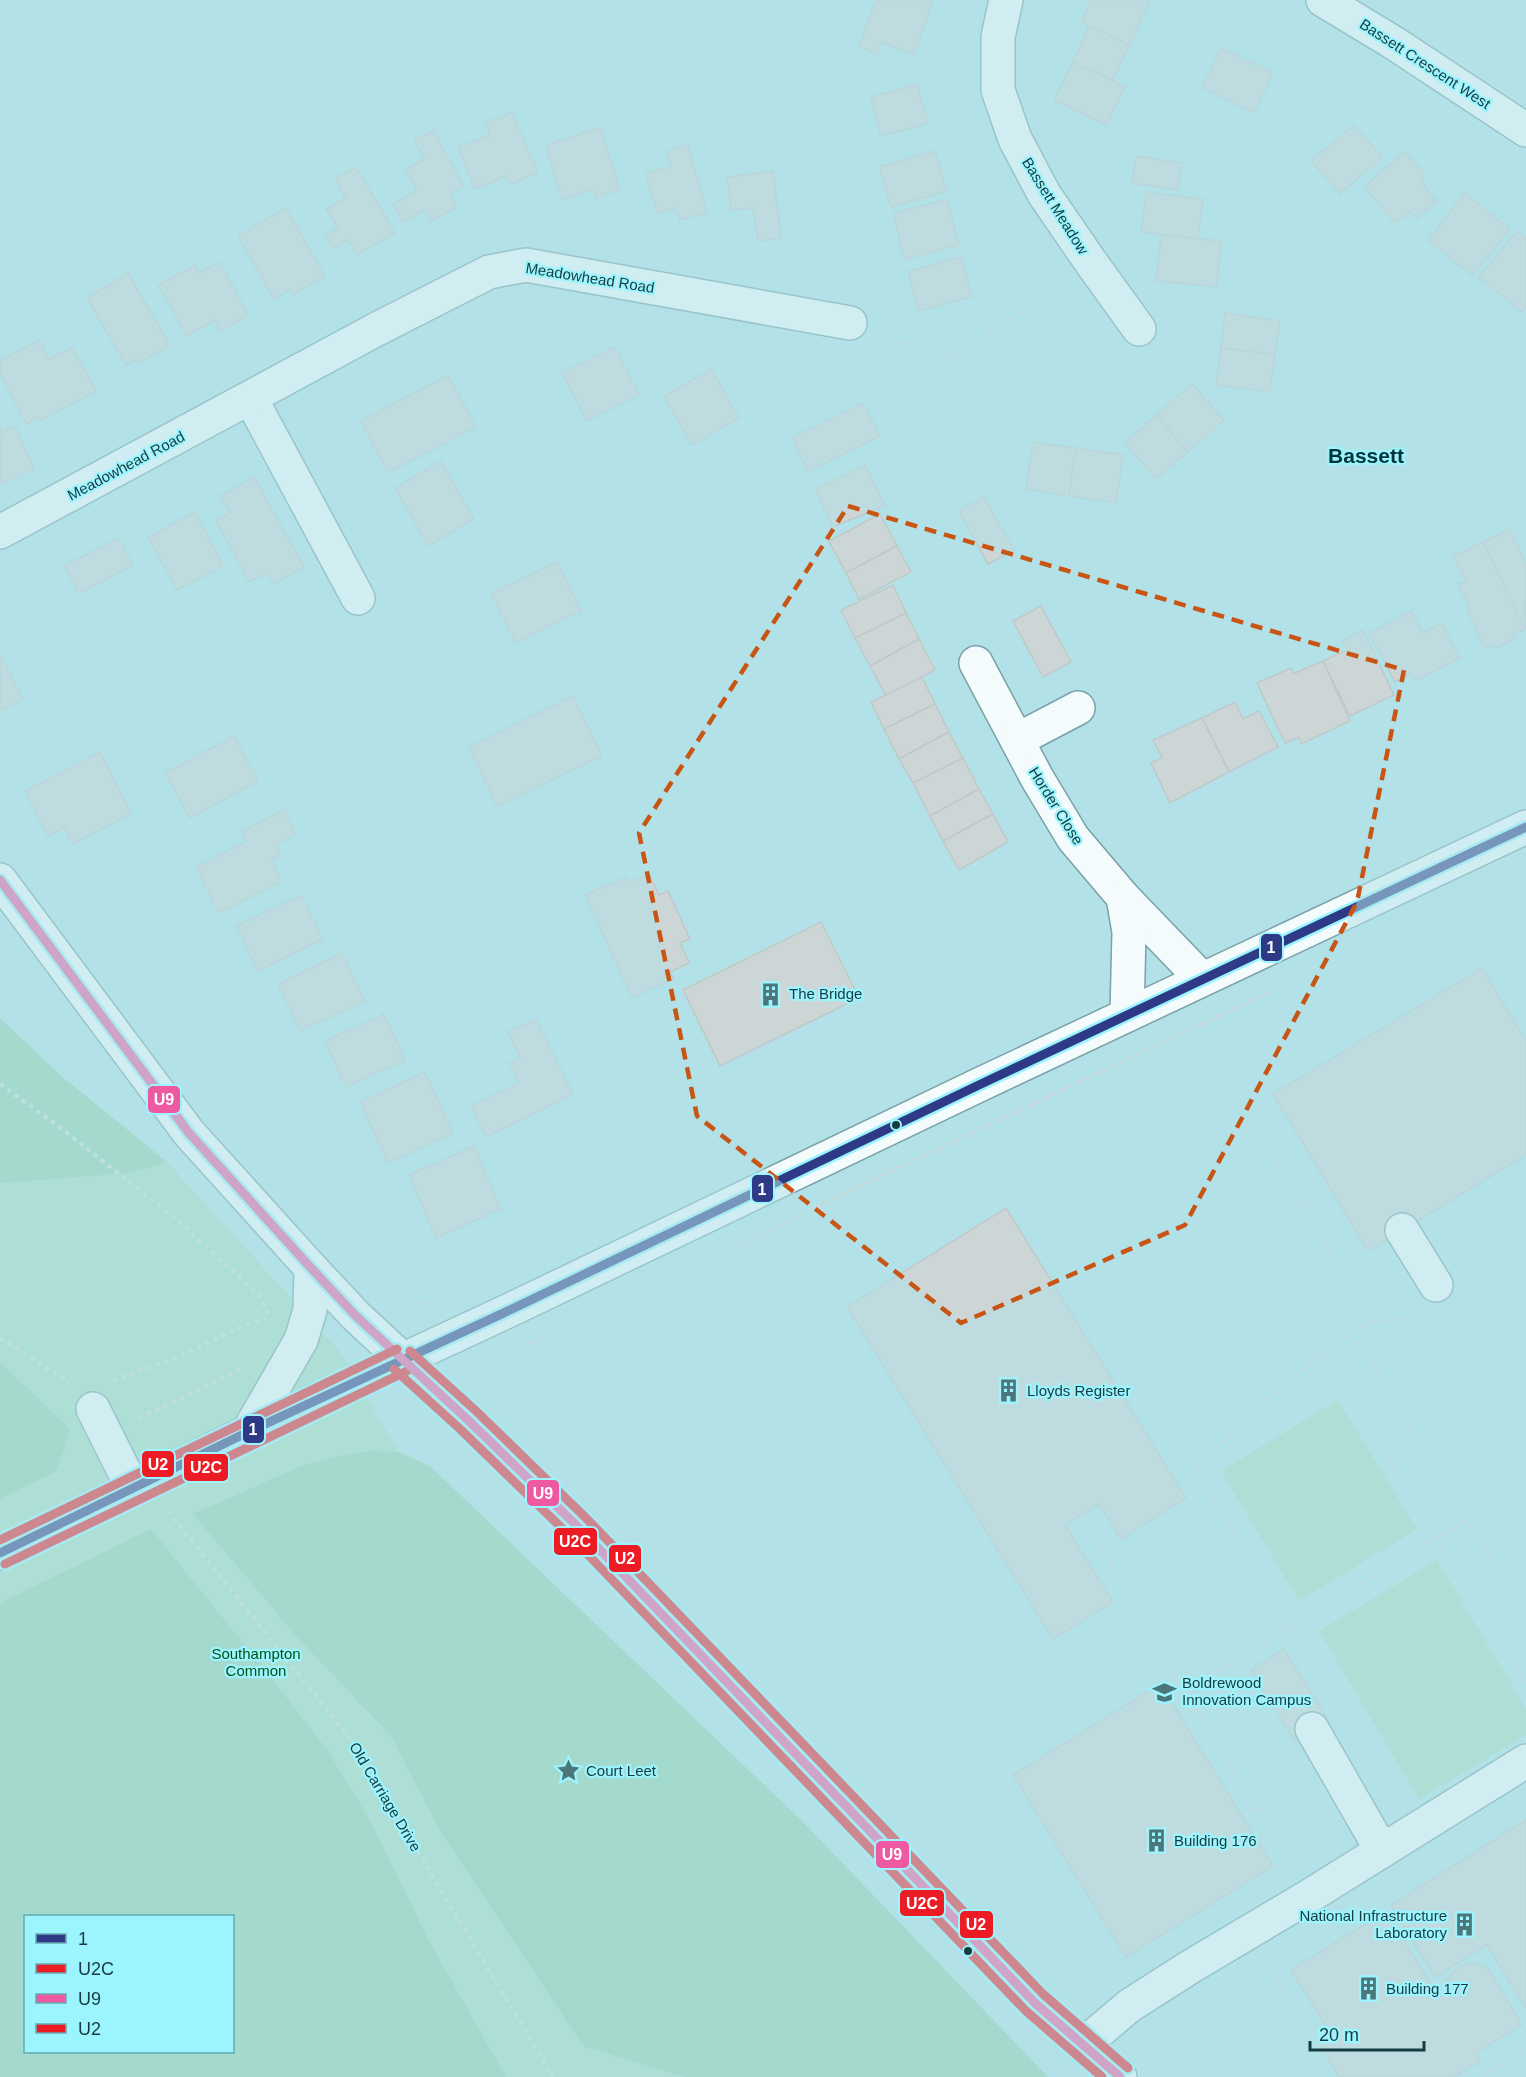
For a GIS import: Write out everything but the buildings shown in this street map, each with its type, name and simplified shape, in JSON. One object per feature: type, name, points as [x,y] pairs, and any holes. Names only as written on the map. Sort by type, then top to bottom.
[{"type":"main road","name":"Bassett Meadow","points":[[1006,0],[998,37],[998,90],[1015,139],[1044,194],[1139,329]]},
{"type":"main road","name":"Bassett Crescent West","points":[[1323,0],[1404,49],[1526,130]]},
{"type":"main road","name":"Meadowhead Road","points":[[0,532],[251,399],[377,329],[489,272],[526,265],[850,323]]},
{"type":"main road","points":[[251,399],[358,598]]},
{"type":"main road","name":"Horder Close","points":[[976,663],[1073,838],[1123,897],[1202,979]]},
{"type":"main road","points":[[1017,740],[1078,708]]},
{"type":"main road","points":[[0,1553],[248,1432],[512,1309],[1202,979],[1523,834]]},
{"type":"main road","points":[[0,880],[189,1133],[310,1268],[356,1316],[579,1528],[1035,2003],[1120,2077]]},
{"type":"main road","points":[[1123,897],[1129,932],[1127,1015]]},
{"type":"main road","points":[[1402,1230],[1436,1285]]},
{"type":"main road","points":[[248,1432],[301,1340],[310,1310],[310,1268]]},
{"type":"main road","points":[[100,1422],[133,1489]]},
{"type":"main road","points":[[1312,1729],[1382,1851]]},
{"type":"main road","points":[[1083,2045],[1129,2006],[1526,1761]]},
{"type":"path","points":[[850,323],[948,359],[1024,310],[1089,261]]},
{"type":"path","points":[[528,1340],[531,1346],[549,1335],[1278,988]]},
{"type":"path","points":[[0,1084],[61,1128],[177,1220],[260,1295],[273,1325]]},
{"type":"path","points":[[1249,1118],[1372,1322]]},
{"type":"path","points":[[1302,1206],[1329,1188]]},
{"type":"path","points":[[380,1293],[385,1289],[417,1304],[432,1303],[442,1299]]},
{"type":"path","points":[[1293,1626],[1193,1469],[1322,1352],[1372,1322],[1415,1317]]},
{"type":"path","points":[[112,1380],[173,1359],[250,1323],[270,1318]]},
{"type":"path","points":[[1353,1333],[1526,1616]]},
{"type":"path","points":[[0,1338],[81,1390],[100,1422],[244,1367]]},
{"type":"path","points":[[1322,1352],[1526,1683]]},
{"type":"path","points":[[1112,1565],[1214,1501]]},
{"type":"path","points":[[1170,1698],[1293,1626],[1495,1502]]},
{"type":"path","name":"Old Carriage Drive","points":[[166,1509],[360,1751],[553,2077]]},
{"type":"path","points":[[1082,1514],[1185,1690],[1294,1867]]},
{"type":"path","points":[[1242,1816],[1256,1807]]},
{"type":"path","points":[[1266,1957],[1277,1976],[1290,2017],[1283,2066],[1286,2077]]},
{"type":"path","points":[[1483,2077],[1526,2049]]},
{"type":"highlighted area","points":[[848,506],[1404,670],[1357,902],[1185,1225],[961,1323],[697,1116],[639,833]]},
{"type":"green space","name":"Southampton Common","points":[[0,1018],[60,1075],[167,1162],[339,1350],[399,1452],[431,1467],[802,1821],[1048,2077],[0,2077]]},
{"type":"green space","points":[[0,1018],[60,1075],[167,1162],[130,1173],[0,1183]]},
{"type":"green space","points":[[0,1362],[70,1429],[57,1471],[0,1499]]},
{"type":"green space","points":[[1338,1400],[1417,1529],[1299,1601],[1221,1471]]},
{"type":"green space","points":[[370,1451],[399,1452],[431,1467],[802,1821],[1048,2077],[684,2077],[583,2046],[440,1831],[391,1736],[297,1637],[193,1514],[304,1465],[342,1455]]},
{"type":"green space","points":[[151,1529],[328,1751],[371,1822],[428,1939],[506,2077],[0,2077],[0,1603]]},
{"type":"green space","points":[[1437,1560],[1526,1708],[1526,1735],[1419,1799],[1319,1631]]},
{"type":"transit line","name":"1","points":[[0,1553],[248,1432],[1526,827]]},
{"type":"transit line","name":"U9","points":[[0,880],[189,1133],[311,1268],[356,1316],[579,1528],[1035,2003],[1120,2077]]},
{"type":"transit line","name":"U2","points":[[0,1540],[397,1349]]},
{"type":"transit line","name":"U2","points":[[410,1351],[476,1411],[588,1520],[1043,1994],[1128,2068]]},
{"type":"transit line","name":"U2C","points":[[394,1369],[460,1429],[570,1536],[1026,2011],[1102,2077]]},
{"type":"transit line","name":"U2C","points":[[5,1564],[407,1371]]},
{"type":"place","name":"The Bridge","points":[[771,994]]},
{"type":"place","name":"Lloyds Register","points":[[1009,1391]]},
{"type":"place","name":"Boldrewood Innovation Campus","points":[[1164,1692]]},
{"type":"place","name":"Court Leet","points":[[568,1771]]},
{"type":"place","name":"Building 176","points":[[1156,1841]]},
{"type":"place","name":"National Infrastructure Laboratory","points":[[1465,1925]]},
{"type":"place","name":"Building 177","points":[[1368,1989]]},
{"type":"district","name":"Bassett","points":[[1366,456]]}]
